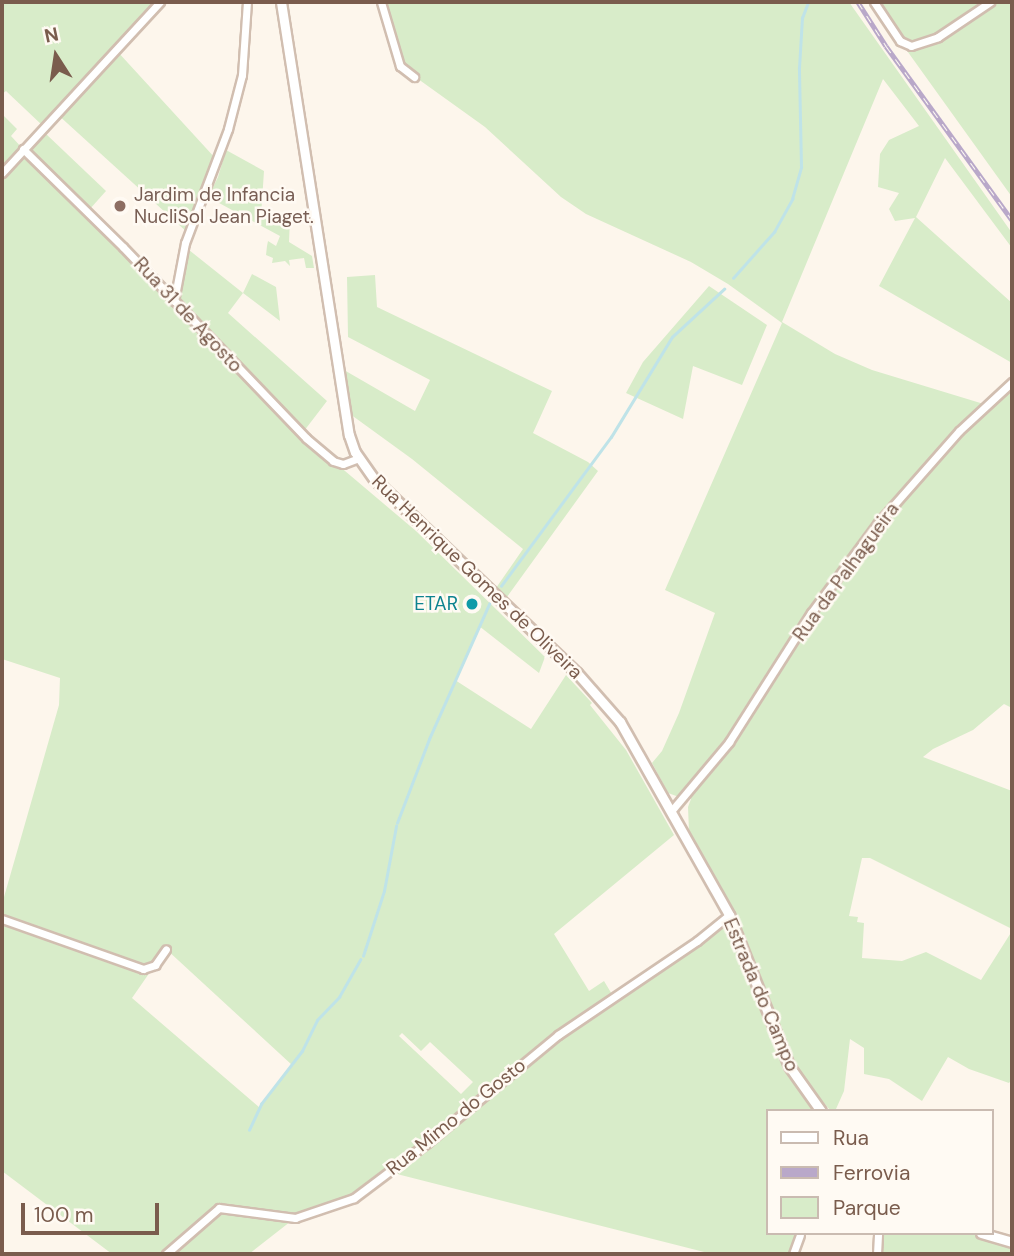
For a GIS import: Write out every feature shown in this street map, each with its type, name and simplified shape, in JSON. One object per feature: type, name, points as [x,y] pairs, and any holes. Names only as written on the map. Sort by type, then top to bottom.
[{"type":"street","points":[[2,173],[160,2]]},
{"type":"street","points":[[174,301],[185,243],[228,129],[241,80],[247,2]]},
{"type":"street","name":"Rua Henrique Gomes de Oliveira","points":[[281,2],[349,435],[359,458],[380,485],[593,689],[620,722],[708,875]]},
{"type":"street","points":[[382,2],[400,66],[414,77]]},
{"type":"street","points":[[874,2],[900,41],[911,46],[939,37],[990,2]]},
{"type":"street","name":"Rua 31 de Agosto","points":[[23,149],[306,438],[333,461],[342,464],[359,458]]},
{"type":"street","name":"Rua da Palhagueira","points":[[672,810],[729,742],[811,613],[877,524],[959,430],[1012,382]]},
{"type":"street","name":"Estrada do Campo","points":[[708,875],[729,915],[782,1051],[797,1080],[819,1109]]},
{"type":"street","name":"Rua Mimo do Gosto","points":[[166,1254],[219,1208],[295,1218],[354,1198],[427,1143],[548,1042],[697,941],[729,915]]},
{"type":"street","points":[[2,919],[143,969],[155,965],[166,949]]},
{"type":"street","points":[[793,1254],[800,1235]]},
{"type":"street","points":[[877,1254],[878,1235]]},
{"type":"street","points":[[988,1235],[1012,1242]]},
{"type":"green space","points":[[2,2],[160,2],[117,51],[216,159],[188,233],[56,113],[43,126],[6,91],[2,94]]},
{"type":"green space","points":[[381,2],[849,2],[1012,233],[1012,248],[945,158],[916,217],[1012,303],[1012,363],[879,286],[915,218],[895,221],[889,209],[899,193],[878,187],[880,154],[889,140],[919,126],[883,79],[782,322],[835,354],[872,370],[987,405],[1012,382],[1012,708],[1004,704],[973,730],[933,749],[923,757],[1012,791],[1012,929],[870,858],[862,858],[849,916],[858,917],[857,922],[864,923],[862,958],[902,961],[926,952],[981,980],[1012,931],[1012,1079],[1009,1083],[969,1069],[948,1057],[922,1101],[889,1079],[864,1074],[864,1048],[850,1039],[844,1091],[836,1109],[829,1109],[801,1075],[788,1052],[717,880],[689,832],[688,807],[691,799],[685,794],[679,797],[668,793],[652,763],[662,751],[679,713],[715,613],[665,590],[782,323],[728,284],[691,262],[586,214],[561,197],[485,127],[400,66]]},
{"type":"green space","points":[[879,2],[982,2],[928,40],[916,42],[897,32]]},
{"type":"green space","points":[[990,2],[1012,2],[1012,197],[900,41],[922,45]]},
{"type":"green space","points":[[2,114],[17,129],[11,136],[174,301],[184,246],[243,293],[228,313],[327,401],[304,431],[306,438],[416,531],[545,657],[539,673],[479,626],[455,680],[531,729],[566,675],[592,703],[590,705],[626,750],[674,835],[554,934],[589,991],[604,981],[613,996],[725,917],[789,1078],[815,1109],[766,1109],[766,1235],[800,1235],[793,1254],[712,1254],[389,1172],[354,1198],[295,1218],[249,1254],[112,1254],[2,1171],[2,904],[59,705],[60,678],[2,659]],"holes":[[[166,949],[292,1065],[260,1108],[132,998]],[[402,1033],[421,1051],[430,1042],[473,1082],[461,1094],[399,1036]]]},
{"type":"green space","points":[[45,133],[106,191],[89,210],[31,151]]},
{"type":"green space","points":[[226,150],[264,171],[261,216],[290,218],[289,242],[312,256],[314,268],[306,268],[304,258],[289,260],[290,266],[285,261],[272,263],[273,258],[266,255],[268,241],[276,246],[280,236],[208,197],[218,177]]},
{"type":"green space","points":[[252,274],[276,287],[280,321],[243,293]]},
{"type":"green space","points":[[375,275],[377,307],[552,391],[533,433],[588,462],[598,471],[507,597],[496,588],[523,549],[412,459],[350,414],[344,370],[415,411],[430,380],[348,337],[347,277]]},
{"type":"green space","points":[[709,286],[767,325],[742,385],[693,366],[683,419],[626,393],[643,362]]},
{"type":"green space","points":[[880,1235],[976,1235],[1012,1247],[1012,1254],[879,1254]]},
{"type":"waterway","points":[[733,278],[774,232],[792,199],[801,167],[799,68],[802,18],[808,2]]},
{"type":"waterway","points":[[501,586],[611,437],[672,337],[724,289]]},
{"type":"waterway","points":[[397,823],[429,739],[489,604]]},
{"type":"waterway","points":[[363,956],[384,891],[396,826]]},
{"type":"waterway","points":[[249,1130],[261,1104],[302,1051],[317,1020],[339,997],[360,960]]},
{"type":"railway","points":[[858,2],[886,46],[1012,220]]},
{"type":"place","name":"Jardim de Infancia NucliSol Jean Piaget.","points":[[120,206]]},
{"type":"place","name":"ETAR","points":[[472,604]]}]
